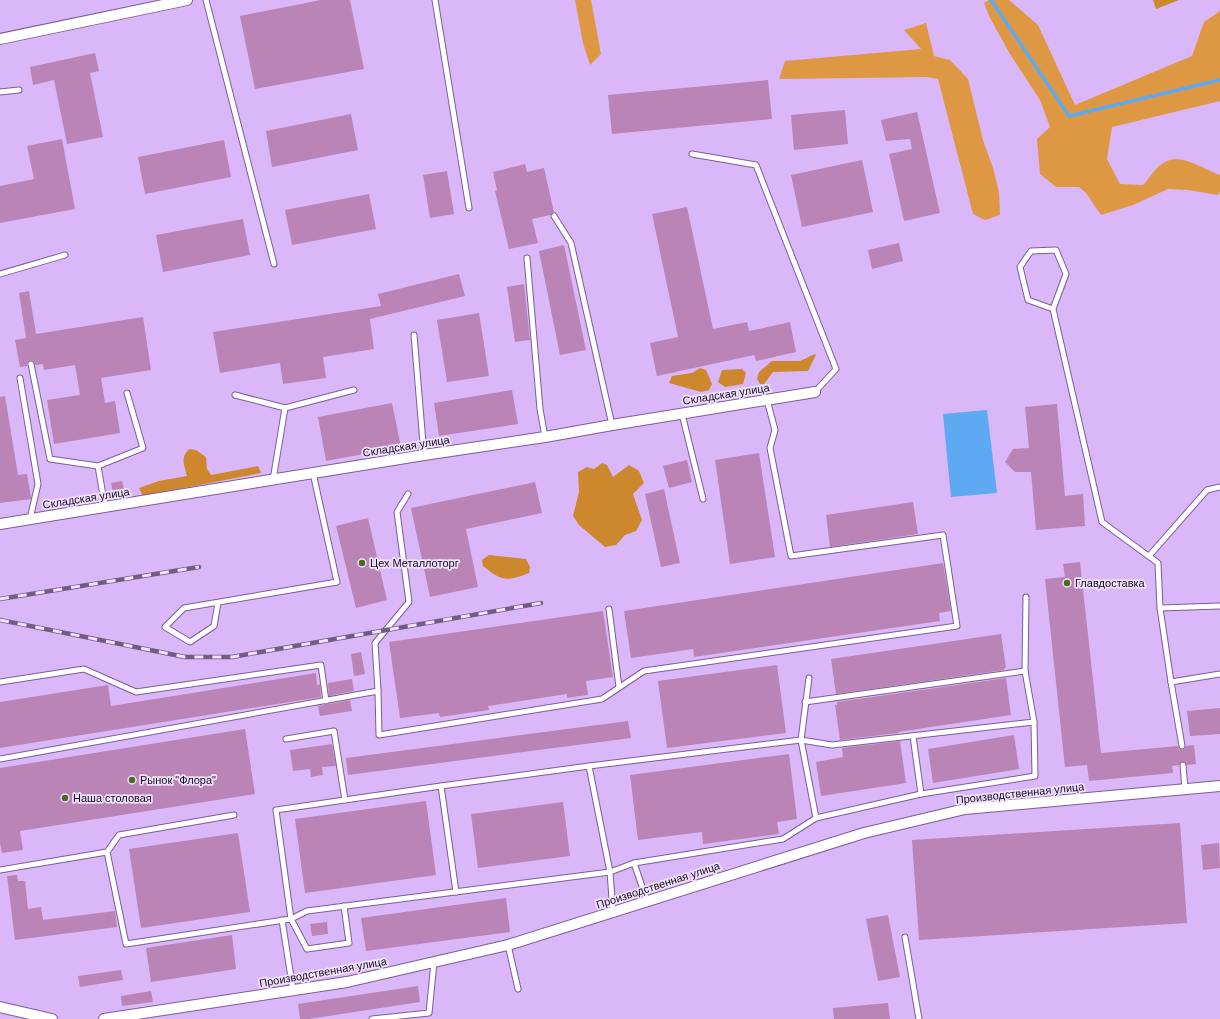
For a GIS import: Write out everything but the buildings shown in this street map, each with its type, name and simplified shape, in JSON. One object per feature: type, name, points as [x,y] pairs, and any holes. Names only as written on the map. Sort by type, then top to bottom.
[{"type":"street","points":[[0,39],[187,0]]},
{"type":"street","name":"Складская улица","points":[[0,524],[424,455],[544,438],[612,425],[815,392]]},
{"type":"street","name":"Производственная улица","points":[[104,1019],[347,982],[508,945],[864,833],[965,809],[1220,786]]},
{"type":"street","points":[[0,1007],[24,1016],[52,1019]]},
{"type":"lane","points":[[206,0],[274,264]]},
{"type":"lane","points":[[435,0],[469,208]]},
{"type":"lane","points":[[0,92],[19,90]]},
{"type":"lane","points":[[692,154],[756,165],[836,369],[815,392]]},
{"type":"lane","points":[[554,216],[571,242],[612,425]]},
{"type":"lane","points":[[1053,309],[1028,300],[1020,267],[1031,251],[1056,250],[1066,274],[1053,309],[1102,522],[1158,563],[1160,608],[1182,746]]},
{"type":"lane","points":[[0,274],[65,255]]},
{"type":"lane","points":[[527,258],[540,409],[544,438]]},
{"type":"lane","points":[[414,335],[424,455]]},
{"type":"lane","points":[[31,364],[50,459],[98,466],[143,448],[127,393]]},
{"type":"lane","points":[[20,378],[38,484],[30,519]]},
{"type":"lane","points":[[235,395],[285,408],[354,390]]},
{"type":"lane","points":[[408,494],[397,512],[409,602],[375,643],[379,735],[602,699],[644,671],[957,626],[943,535],[791,556],[770,448],[775,430],[767,400]]},
{"type":"lane","points":[[273,480],[285,408]]},
{"type":"lane","points":[[682,414],[703,499]]},
{"type":"lane","points":[[98,466],[105,506]]},
{"type":"lane","points":[[218,603],[214,626],[190,642],[165,627],[184,608],[336,582],[313,473]]},
{"type":"lane","points":[[1149,556],[1207,490],[1220,488]]},
{"type":"lane","points":[[107,852],[126,944],[291,919],[307,911],[610,872],[634,863],[784,838],[816,818],[921,794],[1035,776],[1034,722],[1025,671],[1026,597]]},
{"type":"lane","points":[[1160,608],[1220,606]]},
{"type":"lane","points":[[609,609],[619,687]]},
{"type":"lane","points":[[0,682],[84,670],[136,692],[321,665],[326,701]]},
{"type":"lane","points":[[806,702],[1025,671]]},
{"type":"lane","points":[[1171,682],[1220,674]]},
{"type":"lane","points":[[809,678],[801,740],[816,818]]},
{"type":"lane","points":[[0,760],[378,691]]},
{"type":"lane","points":[[344,906],[349,943],[307,949],[291,919],[276,810],[589,766],[801,740],[832,746],[1034,722]]},
{"type":"lane","points":[[286,739],[334,730],[345,800]]},
{"type":"lane","points":[[913,736],[921,794]]},
{"type":"lane","points":[[1183,765],[1185,789]]},
{"type":"lane","points":[[589,766],[610,872],[613,912]]},
{"type":"lane","points":[[441,786],[456,892]]},
{"type":"lane","points":[[0,870],[107,852],[119,835],[234,815]]},
{"type":"lane","points":[[634,863],[646,902]]},
{"type":"lane","points":[[282,920],[293,990]]},
{"type":"lane","points":[[905,937],[919,1019]]},
{"type":"lane","points":[[508,945],[518,988]]},
{"type":"lane","points":[[372,1019],[429,1013],[434,962]]},
{"type":"shaded area","points":[[575,0],[591,0],[601,54],[590,65],[583,43]]},
{"type":"shaded area","points":[[989,0],[1009,0],[1038,25],[1075,105],[1192,56],[1204,22],[1220,11],[1220,101],[1112,127],[1107,159],[1120,184],[1143,185],[1157,168],[1165,162],[1172,160],[1188,161],[1220,175],[1220,192],[1218,195],[1188,190],[1168,189],[1133,205],[1101,215],[1086,193],[1079,187],[1056,187],[1040,174],[1037,139],[1050,127],[1040,100],[1010,54],[990,18],[984,3]]},
{"type":"shaded area","points":[[1153,0],[1179,0],[1156,9]]},
{"type":"shaded area","points":[[926,23],[934,56],[950,60],[968,79],[983,140],[993,168],[999,192],[1000,215],[985,220],[973,214],[938,79],[927,77],[779,79],[785,61],[921,49],[904,30]]},
{"type":"shaded area","points":[[815,354],[816,355],[808,371],[773,372],[764,384],[760,384],[757,379],[759,372],[772,361],[800,361]]},
{"type":"shaded area","points":[[700,368],[706,370],[712,384],[709,390],[701,392],[669,383],[672,376],[692,373]]},
{"type":"shaded area","points":[[742,369],[746,373],[743,384],[725,387],[718,382],[722,370]]},
{"type":"shaded area","points":[[189,449],[196,450],[206,457],[207,469],[211,475],[258,466],[261,473],[143,496],[139,488],[159,481],[187,476],[184,465],[184,456]]},
{"type":"shaded area","points":[[602,463],[607,465],[613,477],[629,465],[639,471],[644,483],[633,494],[642,520],[636,531],[625,535],[616,545],[605,547],[579,525],[573,516],[579,492],[578,472],[587,467],[594,469]]},
{"type":"shaded area","points":[[489,555],[526,559],[530,567],[529,573],[509,579],[495,575],[483,566],[482,560]]},
{"type":"water","points":[[987,410],[997,493],[951,497],[943,414]]},
{"type":"waterway","points":[[991,0],[1069,116],[1220,80]]},
{"type":"railway","points":[[0,599],[199,567]]},
{"type":"railway","points":[[0,620],[185,657],[232,657],[541,603]]},
{"type":"place","name":"Цех Металлоторг","points":[[362,563]]},
{"type":"place","name":"Главдоставка","points":[[1067,583]]},
{"type":"place","name":"Рынок \"Флора\"","points":[[132,780]]},
{"type":"place","name":"Наша столовая","points":[[65,798]]}]
